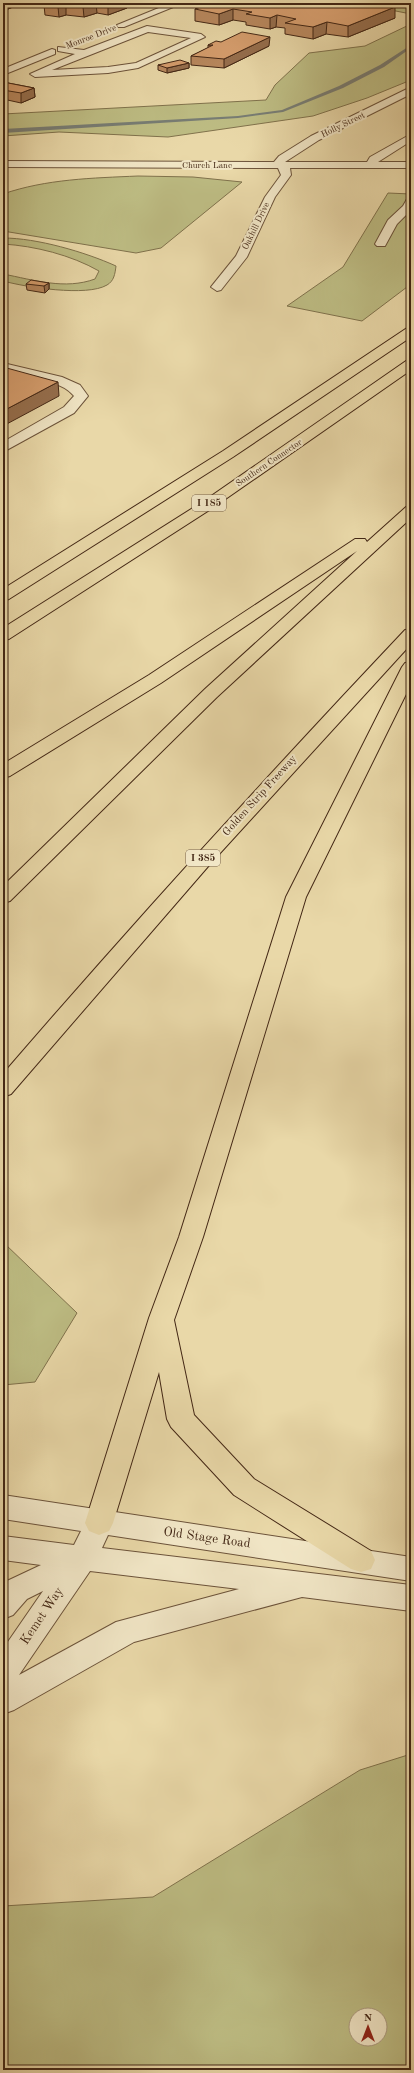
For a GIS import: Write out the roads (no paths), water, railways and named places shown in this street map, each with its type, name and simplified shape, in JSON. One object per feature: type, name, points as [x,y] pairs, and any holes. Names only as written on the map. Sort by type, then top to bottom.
[{"type":"highway","name":"I 185","points":[[3,596],[228,454],[411,331]]},
{"type":"highway","name":"Southern Connector","points":[[3,635],[202,508],[411,364]]},
{"type":"highway","points":[[3,772],[155,680],[411,509]]},
{"type":"highway","points":[[3,897],[205,698],[411,509]]},
{"type":"highway","name":"Golden Strip Freeway","points":[[3,1089],[189,874],[275,779],[411,634]]},
{"type":"highway","points":[[99,1523],[162,1318],[191,1237],[296,897],[411,667]]},
{"type":"highway","points":[[162,1318],[181,1419],[244,1487],[361,1560]]},
{"type":"street","name":"Monroe Drive","points":[[110,30],[179,3]]},
{"type":"street","points":[[134,11],[151,14]]},
{"type":"street","points":[[61,49],[85,53],[146,29],[200,37],[138,65],[108,70],[32,75],[85,53]]},
{"type":"street","name":"Monroe Drive","points":[[5,70],[75,43]]},
{"type":"street","name":"Holly Street","points":[[280,165],[279,162],[283,158],[316,138],[411,90]]},
{"type":"street","points":[[371,165],[374,159],[411,137]]},
{"type":"street","name":"Church Lane","points":[[3,164],[410,166]]},
{"type":"street","name":"Oakhill Drive","points":[[217,287],[241,258],[270,197],[286,175],[286,170],[280,165]]},
{"type":"street","points":[[381,244],[392,222],[407,208],[411,201]]},
{"type":"street","points":[[3,366],[57,380],[75,388],[81,396],[69,410],[3,448]]},
{"type":"street","name":"Old Stage Road","points":[[3,1507],[99,1523],[361,1560],[411,1569]]},
{"type":"street","name":"Kemet Way","points":[[3,1674],[82,1559],[99,1523]]},
{"type":"street","points":[[3,1548],[82,1559],[411,1598]]},
{"type":"street","name":"Kemet Way","points":[[3,1606],[17,1590],[82,1559]]},
{"type":"street","points":[[3,1700],[128,1631],[304,1585]]},
{"type":"waterway","points":[[3,131],[238,117],[283,111],[341,87],[382,66],[411,46]]}]
